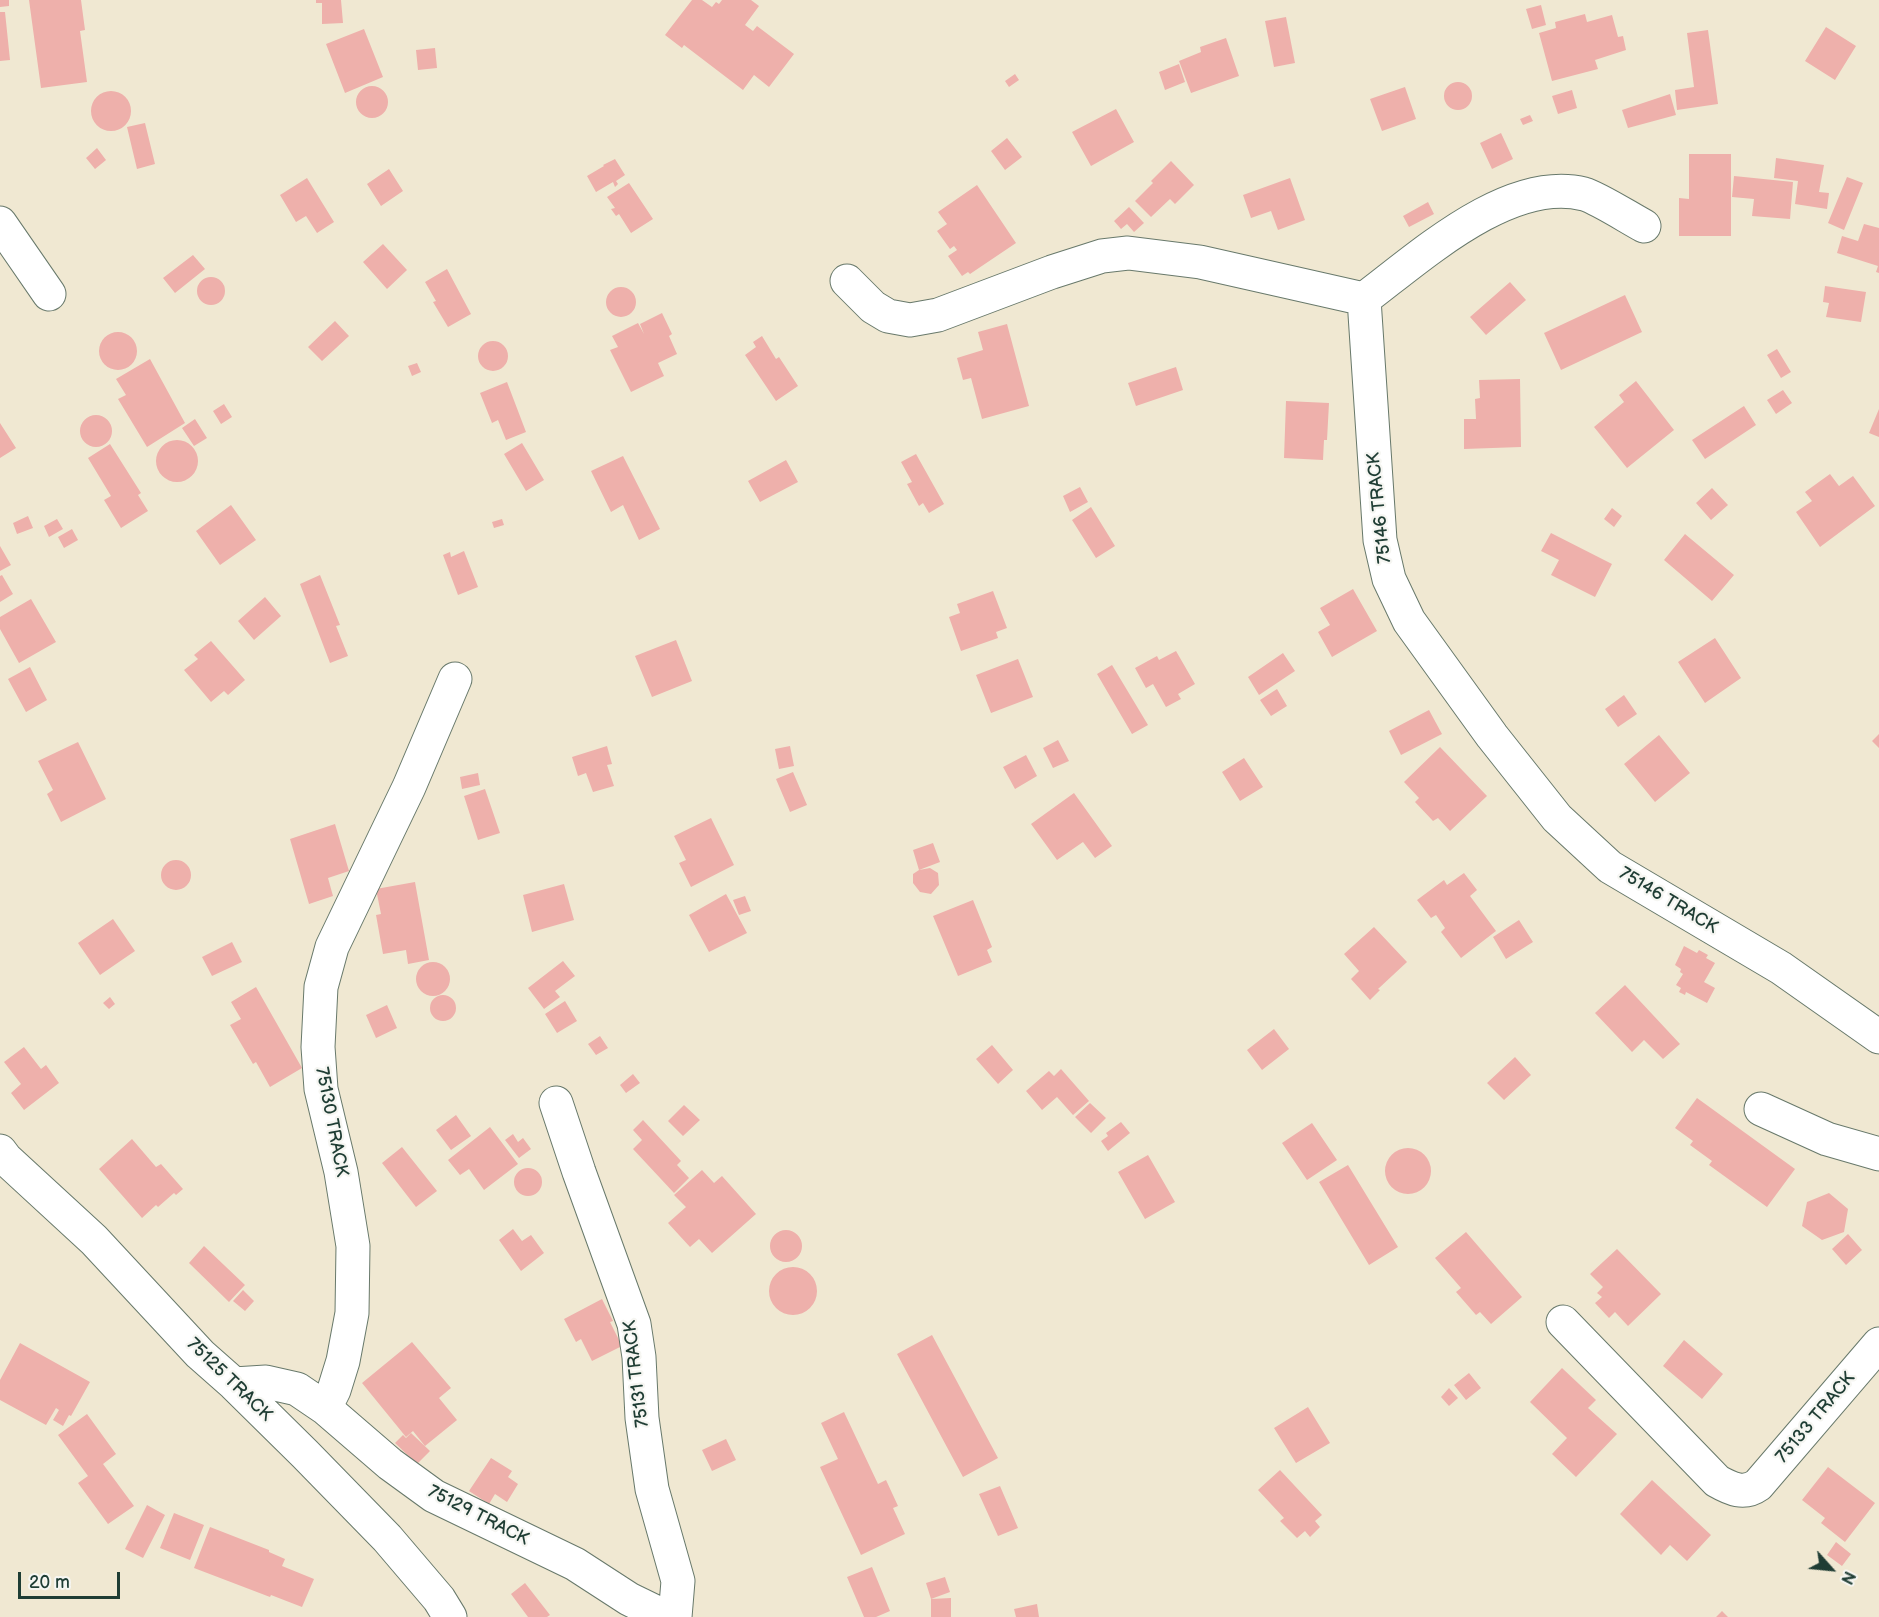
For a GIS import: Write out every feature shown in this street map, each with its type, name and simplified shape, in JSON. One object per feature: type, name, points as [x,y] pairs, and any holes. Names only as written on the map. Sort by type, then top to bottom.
[{"type":"street","points":[[847,281],[873,307],[888,316],[910,320],[938,315],[1031,279],[1102,256],[1128,253],[1200,262],[1364,299],[1461,227],[1500,205],[1541,192],[1562,191],[1585,194],[1644,226]]},
{"type":"street","points":[[0,223],[49,294]]},
{"type":"street","name":"75146 TRACK","points":[[1364,299],[1380,540],[1389,579],[1408,621],[1492,736],[1557,818],[1610,867],[1781,968],[1879,1037]]},
{"type":"street","name":"75130 TRACK","points":[[325,1408],[334,1390],[343,1361],[350,1322],[353,1246],[341,1172],[321,1089],[318,1047],[321,987],[332,947],[409,786],[455,679]]},
{"type":"street","name":"75131 TRACK","points":[[556,1103],[634,1324],[639,1357],[642,1418],[652,1490],[678,1581],[675,1617]]},
{"type":"street","points":[[1761,1109],[1827,1139],[1879,1154]]},
{"type":"street","name":"75125 TRACK","points":[[0,1151],[94,1240],[200,1354],[234,1384],[387,1538],[440,1599],[450,1617]]},
{"type":"street","name":"75133 TRACK","points":[[1563,1322],[1717,1481],[1737,1491],[1751,1490],[1768,1474],[1879,1344]]},
{"type":"street","name":"75129 TRACK","points":[[234,1384],[266,1382],[297,1389],[325,1408],[390,1464],[434,1496],[574,1564],[629,1599],[666,1617]]},
{"type":"building","points":[[0,0],[9,0],[9,6],[0,7]]},
{"type":"building","points":[[29,0],[81,0],[85,30],[80,31],[87,82],[41,88]]},
{"type":"building","points":[[316,0],[341,0],[343,23],[322,24],[322,3],[316,3]]},
{"type":"building","points":[[692,0],[702,0],[712,7],[716,2],[719,4],[722,0],[751,0],[759,6],[745,25],[753,31],[757,26],[794,54],[769,87],[754,75],[743,90],[684,45],[682,48],[665,35]]},
{"type":"building","points":[[1541,5],[1546,25],[1532,29],[1526,9]]},
{"type":"building","points":[[0,12],[5,12],[10,60],[0,61]]},
{"type":"building","points":[[1585,14],[1587,22],[1612,15],[1618,37],[1623,36],[1626,50],[1595,60],[1598,69],[1552,81],[1539,33],[1556,28],[1555,22]]},
{"type":"building","points":[[1286,17],[1295,63],[1274,67],[1265,21]]},
{"type":"building","points":[[1826,27],[1856,46],[1835,80],[1805,61]]},
{"type":"building","points":[[364,29],[383,77],[345,93],[326,44]]},
{"type":"building","points":[[1708,30],[1718,104],[1677,110],[1675,90],[1694,87],[1687,33]]},
{"type":"building","points":[[1226,38],[1239,76],[1191,93],[1179,61],[1201,52],[1200,47]]},
{"type":"building","points":[[435,48],[437,68],[418,70],[416,50]]},
{"type":"building","points":[[1179,64],[1185,82],[1165,90],[1159,72]]},
{"type":"building","points":[[1015,74],[1019,80],[1009,87],[1005,81]]},
{"type":"building","points":[[1458,82],[1468,86],[1472,96],[1468,106],[1458,110],[1448,106],[1444,96],[1448,86]]},
{"type":"building","points":[[372,86],[384,90],[388,102],[384,114],[372,118],[360,114],[356,102],[360,90]]},
{"type":"building","points":[[1405,87],[1416,119],[1382,131],[1370,99]]},
{"type":"building","points":[[1572,90],[1577,108],[1558,114],[1552,96]]},
{"type":"building","points":[[111,91],[125,97],[131,111],[125,125],[111,131],[97,125],[91,111],[97,97]]},
{"type":"building","points":[[1670,94],[1676,115],[1628,128],[1622,110]]},
{"type":"building","points":[[1116,109],[1134,142],[1091,166],[1072,132]]},
{"type":"building","points":[[1530,115],[1533,121],[1523,125],[1520,119]]},
{"type":"building","points":[[145,123],[155,164],[137,169],[127,127]]},
{"type":"building","points":[[1501,133],[1513,159],[1492,169],[1480,143]]},
{"type":"building","points":[[1007,138],[1022,157],[1005,170],[991,151]]},
{"type":"building","points":[[97,148],[106,160],[95,169],[86,158]]},
{"type":"building","points":[[1689,154],[1731,154],[1731,236],[1679,236],[1679,198],[1689,199]]},
{"type":"building","points":[[1776,158],[1824,165],[1819,192],[1829,193],[1827,209],[1795,204],[1798,181],[1774,178]]},
{"type":"building","points":[[615,159],[625,175],[616,181],[618,184],[615,187],[613,182],[596,192],[587,176]]},
{"type":"building","points":[[1171,161],[1194,185],[1175,204],[1170,199],[1151,217],[1135,201]]},
{"type":"building","points":[[389,169],[403,191],[381,206],[367,184]]},
{"type":"building","points":[[1734,176],[1793,182],[1790,219],[1752,216],[1754,199],[1732,197]]},
{"type":"building","points":[[1847,177],[1863,183],[1844,230],[1828,223]]},
{"type":"building","points":[[307,178],[334,222],[317,233],[306,216],[296,222],[280,195]]},
{"type":"building","points":[[1290,178],[1305,220],[1278,230],[1271,211],[1251,218],[1243,195]]},
{"type":"building","points":[[629,183],[653,219],[631,233],[619,214],[616,216],[611,209],[615,208],[607,197]]},
{"type":"building","points":[[977,185],[1016,243],[970,274],[968,272],[962,276],[948,256],[957,250],[954,246],[950,249],[937,231],[947,224],[938,212]]},
{"type":"building","points":[[1428,202],[1434,214],[1409,227],[1403,216]]},
{"type":"building","points":[[1129,207],[1144,223],[1134,232],[1127,224],[1121,229],[1114,221]]},
{"type":"building","points":[[1864,224],[1879,228],[1879,273],[1876,272],[1878,266],[1837,253],[1842,236],[1858,241]]},
{"type":"building","points":[[383,244],[407,270],[387,289],[363,262]]},
{"type":"building","points":[[193,255],[205,269],[175,293],[163,278]]},
{"type":"building","points":[[447,269],[471,314],[448,327],[433,302],[436,301],[425,282]]},
{"type":"building","points":[[211,277],[221,281],[225,291],[221,301],[211,305],[201,301],[197,291],[201,281]]},
{"type":"building","points":[[1510,282],[1526,300],[1486,335],[1470,317]]},
{"type":"building","points":[[1825,286],[1866,292],[1861,322],[1826,317],[1829,303],[1823,302]]},
{"type":"building","points":[[621,287],[632,291],[636,302],[632,313],[621,317],[610,313],[606,302],[610,291]]},
{"type":"building","points":[[1625,295],[1642,332],[1561,370],[1544,333]]},
{"type":"building","points":[[662,313],[672,334],[669,336],[677,354],[658,363],[664,376],[631,392],[610,350],[618,347],[612,336],[638,323],[644,334],[640,324]]},
{"type":"building","points":[[335,321],[349,336],[322,361],[308,347]]},
{"type":"building","points":[[1007,324],[1029,406],[982,419],[971,378],[963,380],[957,358],[983,350],[978,332]]},
{"type":"building","points":[[118,332],[131,338],[137,351],[131,364],[118,370],[105,364],[99,351],[105,338]]},
{"type":"building","points":[[762,336],[776,359],[779,357],[798,386],[776,401],[745,355],[756,347],[753,342]]},
{"type":"building","points":[[493,341],[503,346],[508,356],[503,366],[493,371],[483,366],[478,356],[483,346]]},
{"type":"building","points":[[1777,349],[1791,372],[1781,378],[1767,355]]},
{"type":"building","points":[[150,359],[185,423],[147,447],[118,399],[126,395],[116,379]]},
{"type":"building","points":[[417,363],[421,372],[412,376],[408,366]]},
{"type":"building","points":[[1176,367],[1183,390],[1136,406],[1128,383]]},
{"type":"building","points":[[1520,379],[1521,447],[1464,449],[1464,419],[1476,419],[1475,399],[1480,398],[1479,380]]},
{"type":"building","points":[[1636,381],[1674,430],[1627,468],[1594,427],[1624,402],[1619,395]]},
{"type":"building","points":[[507,382],[526,432],[506,440],[498,420],[492,423],[480,393]]},
{"type":"building","points":[[1783,390],[1792,403],[1776,414],[1767,400]]},
{"type":"building","points":[[1286,401],[1329,403],[1327,440],[1324,440],[1323,460],[1284,458]]},
{"type":"building","points":[[224,404],[232,417],[221,424],[213,411]]},
{"type":"building","points":[[1744,406],[1756,425],[1705,459],[1692,440]]},
{"type":"building","points":[[1879,409],[1879,437],[1869,433]]},
{"type":"building","points":[[96,415],[107,420],[112,431],[107,442],[96,447],[85,442],[80,431],[85,420]]},
{"type":"building","points":[[195,419],[207,438],[194,446],[182,428]]},
{"type":"building","points":[[0,423],[16,448],[0,458]]},
{"type":"building","points":[[177,440],[192,446],[198,461],[192,476],[177,482],[162,476],[156,461],[162,446]]},
{"type":"building","points":[[522,443],[544,480],[526,491],[504,454]]},
{"type":"building","points":[[110,444],[141,493],[138,495],[148,511],[121,528],[104,500],[111,496],[88,458]]},
{"type":"building","points":[[916,454],[944,504],[929,513],[923,503],[919,506],[907,484],[912,482],[901,462]]},
{"type":"building","points":[[623,456],[660,529],[639,540],[623,505],[611,512],[591,471]]},
{"type":"building","points":[[786,460],[798,482],[760,502],[748,481]]},
{"type":"building","points":[[1830,474],[1839,486],[1853,476],[1875,506],[1820,547],[1796,512],[1812,501],[1805,492]]},
{"type":"building","points":[[1080,487],[1088,502],[1070,512],[1063,496]]},
{"type":"building","points":[[1712,488],[1728,505],[1711,520],[1696,503]]},
{"type":"building","points":[[231,505],[256,540],[220,565],[196,531]]},
{"type":"building","points":[[1091,507],[1115,546],[1096,558],[1072,520]]},
{"type":"building","points":[[1612,508],[1622,516],[1614,527],[1604,519]]},
{"type":"building","points":[[28,516],[33,528],[17,534],[13,523]]},
{"type":"building","points":[[57,519],[63,529],[49,537],[44,526]]},
{"type":"building","points":[[502,519],[504,525],[494,528],[492,522]]},
{"type":"building","points":[[72,529],[78,540],[64,548],[58,537]]},
{"type":"building","points":[[1551,533],[1612,564],[1595,597],[1551,575],[1559,560],[1541,551]]},
{"type":"building","points":[[1685,534],[1734,575],[1712,601],[1664,560]]},
{"type":"building","points":[[0,546],[11,565],[0,571]]},
{"type":"building","points":[[464,551],[478,587],[458,595],[443,555],[450,552],[451,557]]},
{"type":"building","points":[[2,575],[13,594],[0,602],[0,576]]},
{"type":"building","points":[[320,575],[340,625],[336,626],[348,656],[330,663],[300,584]]},
{"type":"building","points":[[1353,589],[1377,631],[1332,657],[1318,632],[1330,625],[1320,608]]},
{"type":"building","points":[[993,591],[1007,628],[996,632],[998,638],[961,651],[949,617],[960,613],[957,604]]},
{"type":"building","points":[[265,597],[281,616],[254,640],[238,621]]},
{"type":"building","points":[[31,599],[56,642],[19,663],[0,629],[0,617]]},
{"type":"building","points":[[1715,638],[1741,678],[1705,703],[1678,662]]},
{"type":"building","points":[[676,640],[692,681],[652,697],[635,656]]},
{"type":"building","points":[[211,641],[245,680],[228,695],[224,691],[211,702],[184,670],[198,659],[194,655]]},
{"type":"building","points":[[1176,651],[1195,684],[1178,694],[1181,699],[1166,707],[1153,684],[1146,688],[1135,668],[1157,656],[1159,660]]},
{"type":"building","points":[[1283,653],[1295,671],[1259,695],[1248,677]]},
{"type":"building","points":[[1018,659],[1033,697],[991,713],[976,675]]},
{"type":"building","points":[[1112,665],[1148,725],[1132,734],[1097,674]]},
{"type":"building","points":[[30,667],[47,700],[26,712],[8,679]]},
{"type":"building","points":[[1277,689],[1287,706],[1271,716],[1260,700]]},
{"type":"building","points":[[1624,695],[1637,714],[1618,727],[1605,709]]},
{"type":"building","points":[[1429,710],[1442,734],[1401,755],[1389,731]]},
{"type":"building","points":[[1879,734],[1879,748],[1872,741]]},
{"type":"building","points":[[1659,735],[1690,773],[1655,802],[1624,764]]},
{"type":"building","points":[[1058,740],[1069,761],[1053,768],[1043,748]]},
{"type":"building","points":[[78,742],[106,799],[61,822],[47,794],[53,790],[38,761]]},
{"type":"building","points":[[607,746],[612,764],[607,765],[614,786],[593,792],[586,773],[578,776],[572,757]]},
{"type":"building","points":[[790,746],[794,766],[779,769],[775,749]]},
{"type":"building","points":[[1440,747],[1487,796],[1450,831],[1438,818],[1433,821],[1415,802],[1419,798],[1404,782]]},
{"type":"building","points":[[1026,755],[1037,776],[1015,789],[1003,767]]},
{"type":"building","points":[[1244,758],[1263,787],[1240,801],[1222,772]]},
{"type":"building","points":[[793,772],[807,805],[790,812],[776,779]]},
{"type":"building","points":[[478,773],[480,785],[462,789],[460,777]]},
{"type":"building","points":[[485,789],[500,833],[478,840],[464,796]]},
{"type":"building","points":[[1074,793],[1112,846],[1095,858],[1083,842],[1057,860],[1031,824]]},
{"type":"building","points":[[711,818],[734,865],[691,887],[679,863],[686,860],[674,836]]},
{"type":"building","points":[[335,824],[349,871],[328,878],[333,896],[309,904],[290,839]]},
{"type":"building","points":[[933,843],[940,862],[919,870],[913,850]]},
{"type":"building","points":[[176,860],[187,864],[191,875],[187,886],[176,890],[165,886],[161,875],[165,864]]},
{"type":"building","points":[[930,868],[938,873],[939,885],[931,894],[920,892],[913,883],[913,874]]},
{"type":"building","points":[[1464,873],[1477,890],[1470,896],[1496,931],[1461,958],[1441,932],[1445,928],[1436,915],[1431,918],[1417,900],[1444,880],[1447,885]]},
{"type":"building","points":[[415,882],[429,960],[408,964],[406,950],[383,954],[376,915],[381,914],[376,889]]},
{"type":"building","points":[[564,884],[574,920],[532,932],[523,895]]},
{"type":"building","points":[[726,894],[747,933],[709,952],[689,915]]},
{"type":"building","points":[[745,896],[751,911],[739,915],[733,900]]},
{"type":"building","points":[[973,900],[992,947],[987,950],[992,962],[958,976],[933,916]]},
{"type":"building","points":[[113,919],[135,951],[100,975],[78,943]]},
{"type":"building","points":[[1519,920],[1533,942],[1506,959],[1493,937]]},
{"type":"building","points":[[1374,927],[1407,962],[1378,989],[1380,990],[1370,1000],[1351,979],[1359,971],[1344,954]]},
{"type":"building","points":[[232,942],[242,962],[212,976],[202,957]]},
{"type":"building","points":[[1684,946],[1697,953],[1699,950],[1715,963],[1704,982],[1715,988],[1707,1003],[1686,992],[1685,995],[1679,992],[1681,988],[1676,985],[1683,974],[1680,972],[1681,969],[1675,965]]},
{"type":"building","points":[[563,961],[575,976],[555,991],[560,997],[544,1009],[528,988]]},
{"type":"building","points":[[433,962],[445,967],[450,979],[445,991],[433,996],[421,991],[416,979],[421,967]]},
{"type":"building","points":[[1625,985],[1680,1044],[1663,1059],[1644,1040],[1632,1052],[1595,1013]]},
{"type":"building","points":[[256,987],[302,1068],[270,1087],[256,1062],[253,1064],[230,1025],[241,1019],[231,1002]]},
{"type":"building","points":[[443,995],[452,999],[456,1008],[452,1017],[443,1021],[434,1017],[430,1008],[434,999]]},
{"type":"building","points":[[110,997],[115,1004],[109,1009],[103,1003]]},
{"type":"building","points":[[565,1001],[577,1021],[557,1033],[545,1014]]},
{"type":"building","points":[[387,1005],[397,1028],[376,1038],[366,1015]]},
{"type":"building","points":[[1274,1029],[1289,1049],[1262,1070],[1247,1050]]},
{"type":"building","points":[[600,1036],[608,1048],[596,1055],[588,1044]]},
{"type":"building","points":[[992,1045],[1013,1070],[998,1084],[976,1059]]},
{"type":"building","points":[[24,1047],[41,1069],[46,1065],[59,1083],[24,1110],[11,1093],[21,1084],[4,1062]]},
{"type":"building","points":[[1515,1057],[1531,1075],[1504,1100],[1487,1083]]},
{"type":"building","points":[[1061,1069],[1089,1101],[1073,1115],[1057,1097],[1042,1110],[1026,1091],[1049,1071],[1054,1076]]},
{"type":"building","points":[[633,1074],[640,1083],[626,1093],[620,1085]]},
{"type":"building","points":[[1697,1098],[1795,1169],[1767,1207],[1709,1165],[1712,1161],[1690,1145],[1693,1141],[1675,1128]]},
{"type":"building","points":[[1090,1103],[1106,1118],[1091,1133],[1075,1117]]},
{"type":"building","points":[[684,1105],[700,1120],[683,1136],[668,1121]]},
{"type":"building","points":[[456,1115],[471,1136],[451,1150],[436,1130]]},
{"type":"building","points":[[643,1120],[681,1161],[677,1165],[689,1178],[674,1193],[633,1149],[642,1140],[633,1130]]},
{"type":"building","points":[[1121,1122],[1130,1133],[1108,1151],[1101,1141],[1108,1136],[1106,1133]]},
{"type":"building","points":[[1312,1123],[1337,1160],[1307,1180],[1282,1143]]},
{"type":"building","points":[[490,1127],[518,1164],[484,1190],[469,1169],[460,1175],[448,1160]]},
{"type":"building","points":[[513,1134],[518,1142],[523,1138],[531,1149],[519,1158],[505,1140]]},
{"type":"building","points":[[132,1139],[156,1167],[161,1164],[183,1189],[176,1195],[174,1193],[158,1207],[156,1205],[142,1218],[99,1169]]},
{"type":"building","points":[[402,1147],[437,1191],[416,1207],[382,1163]]},
{"type":"building","points":[[1408,1148],[1424,1155],[1431,1171],[1424,1187],[1408,1194],[1392,1187],[1385,1171],[1392,1155]]},
{"type":"building","points":[[1148,1155],[1175,1202],[1145,1219],[1118,1172]]},
{"type":"building","points":[[1348,1165],[1398,1247],[1369,1265],[1319,1182]]},
{"type":"building","points":[[528,1168],[538,1172],[542,1182],[538,1192],[528,1196],[518,1192],[514,1182],[518,1172]]},
{"type":"building","points":[[702,1170],[714,1183],[722,1176],[756,1214],[712,1253],[699,1239],[690,1247],[668,1223],[686,1207],[674,1195]]},
{"type":"building","points":[[1829,1193],[1848,1209],[1844,1232],[1822,1240],[1802,1226],[1807,1202]]},
{"type":"building","points":[[513,1229],[522,1241],[531,1235],[544,1253],[521,1271],[499,1240]]},
{"type":"building","points":[[786,1230],[797,1235],[802,1246],[797,1257],[786,1262],[775,1257],[770,1246],[775,1235]]},
{"type":"building","points":[[1466,1232],[1522,1297],[1491,1324],[1480,1312],[1476,1315],[1456,1292],[1461,1288],[1435,1258]]},
{"type":"building","points":[[1848,1234],[1862,1250],[1846,1265],[1832,1249]]},
{"type":"building","points":[[204,1246],[245,1285],[229,1302],[189,1263]]},
{"type":"building","points":[[1617,1249],[1661,1294],[1628,1326],[1615,1312],[1609,1318],[1595,1303],[1602,1297],[1597,1293],[1603,1287],[1590,1274]]},
{"type":"building","points":[[788,1267],[798,1267],[813,1277],[817,1291],[816,1300],[807,1311],[798,1315],[788,1315],[773,1305],[769,1296],[769,1286],[779,1271]]},
{"type":"building","points":[[243,1290],[254,1301],[245,1311],[233,1301]]},
{"type":"building","points":[[602,1299],[622,1346],[592,1361],[581,1339],[576,1342],[564,1319]]},
{"type":"building","points":[[932,1335],[998,1458],[963,1477],[897,1354]]},
{"type":"building","points":[[1684,1340],[1723,1374],[1702,1399],[1663,1366]]},
{"type":"building","points":[[412,1342],[451,1388],[439,1398],[457,1420],[425,1446],[413,1431],[406,1437],[362,1383]]},
{"type":"building","points":[[20,1343],[90,1382],[63,1426],[53,1420],[59,1410],[56,1408],[46,1425],[0,1400],[0,1380]]},
{"type":"building","points":[[1562,1368],[1596,1400],[1588,1408],[1617,1434],[1576,1477],[1552,1454],[1567,1438],[1530,1402]]},
{"type":"building","points":[[1469,1373],[1481,1388],[1466,1400],[1454,1385]]},
{"type":"building","points":[[1449,1388],[1458,1398],[1449,1406],[1441,1397]]},
{"type":"building","points":[[1308,1407],[1330,1443],[1296,1463],[1274,1428]]},
{"type":"building","points":[[844,1412],[878,1484],[886,1480],[898,1506],[893,1508],[905,1534],[861,1555],[820,1467],[838,1459],[821,1423]]},
{"type":"building","points":[[87,1414],[116,1454],[103,1464],[134,1506],[108,1524],[78,1483],[88,1476],[58,1435]]},
{"type":"building","points":[[411,1433],[430,1451],[417,1464],[395,1443],[403,1435],[406,1438]]},
{"type":"building","points":[[726,1439],[736,1460],[712,1471],[702,1450]]},
{"type":"building","points":[[491,1458],[512,1471],[508,1477],[518,1484],[507,1502],[495,1494],[489,1504],[469,1491]]},
{"type":"building","points":[[1828,1467],[1875,1503],[1845,1542],[1821,1523],[1825,1518],[1802,1500]]},
{"type":"building","points":[[1280,1470],[1322,1515],[1315,1521],[1320,1527],[1310,1537],[1305,1531],[1297,1538],[1280,1521],[1284,1518],[1258,1490]]},
{"type":"building","points":[[1652,1480],[1711,1535],[1687,1561],[1670,1545],[1661,1555],[1620,1514]]},
{"type":"building","points":[[1000,1486],[1018,1528],[998,1536],[979,1494]]},
{"type":"building","points":[[147,1505],[165,1515],[143,1558],[125,1549]]},
{"type":"building","points":[[174,1513],[204,1525],[190,1560],[160,1548]]},
{"type":"building","points":[[210,1527],[269,1550],[285,1559],[282,1566],[314,1579],[302,1607],[194,1568]]},
{"type":"building","points":[[1836,1542],[1851,1554],[1842,1566],[1827,1555]]},
{"type":"building","points":[[872,1567],[890,1611],[876,1617],[864,1617],[847,1577]]},
{"type":"building","points":[[945,1577],[950,1592],[931,1599],[926,1583]]},
{"type":"building","points":[[525,1583],[550,1615],[528,1617],[511,1594]]},
{"type":"building","points":[[951,1598],[951,1617],[931,1617],[931,1599]]},
{"type":"building","points":[[1037,1604],[1039,1617],[1016,1617],[1014,1609]]},
{"type":"building","points":[[1722,1611],[1728,1617],[1716,1617]]}]
